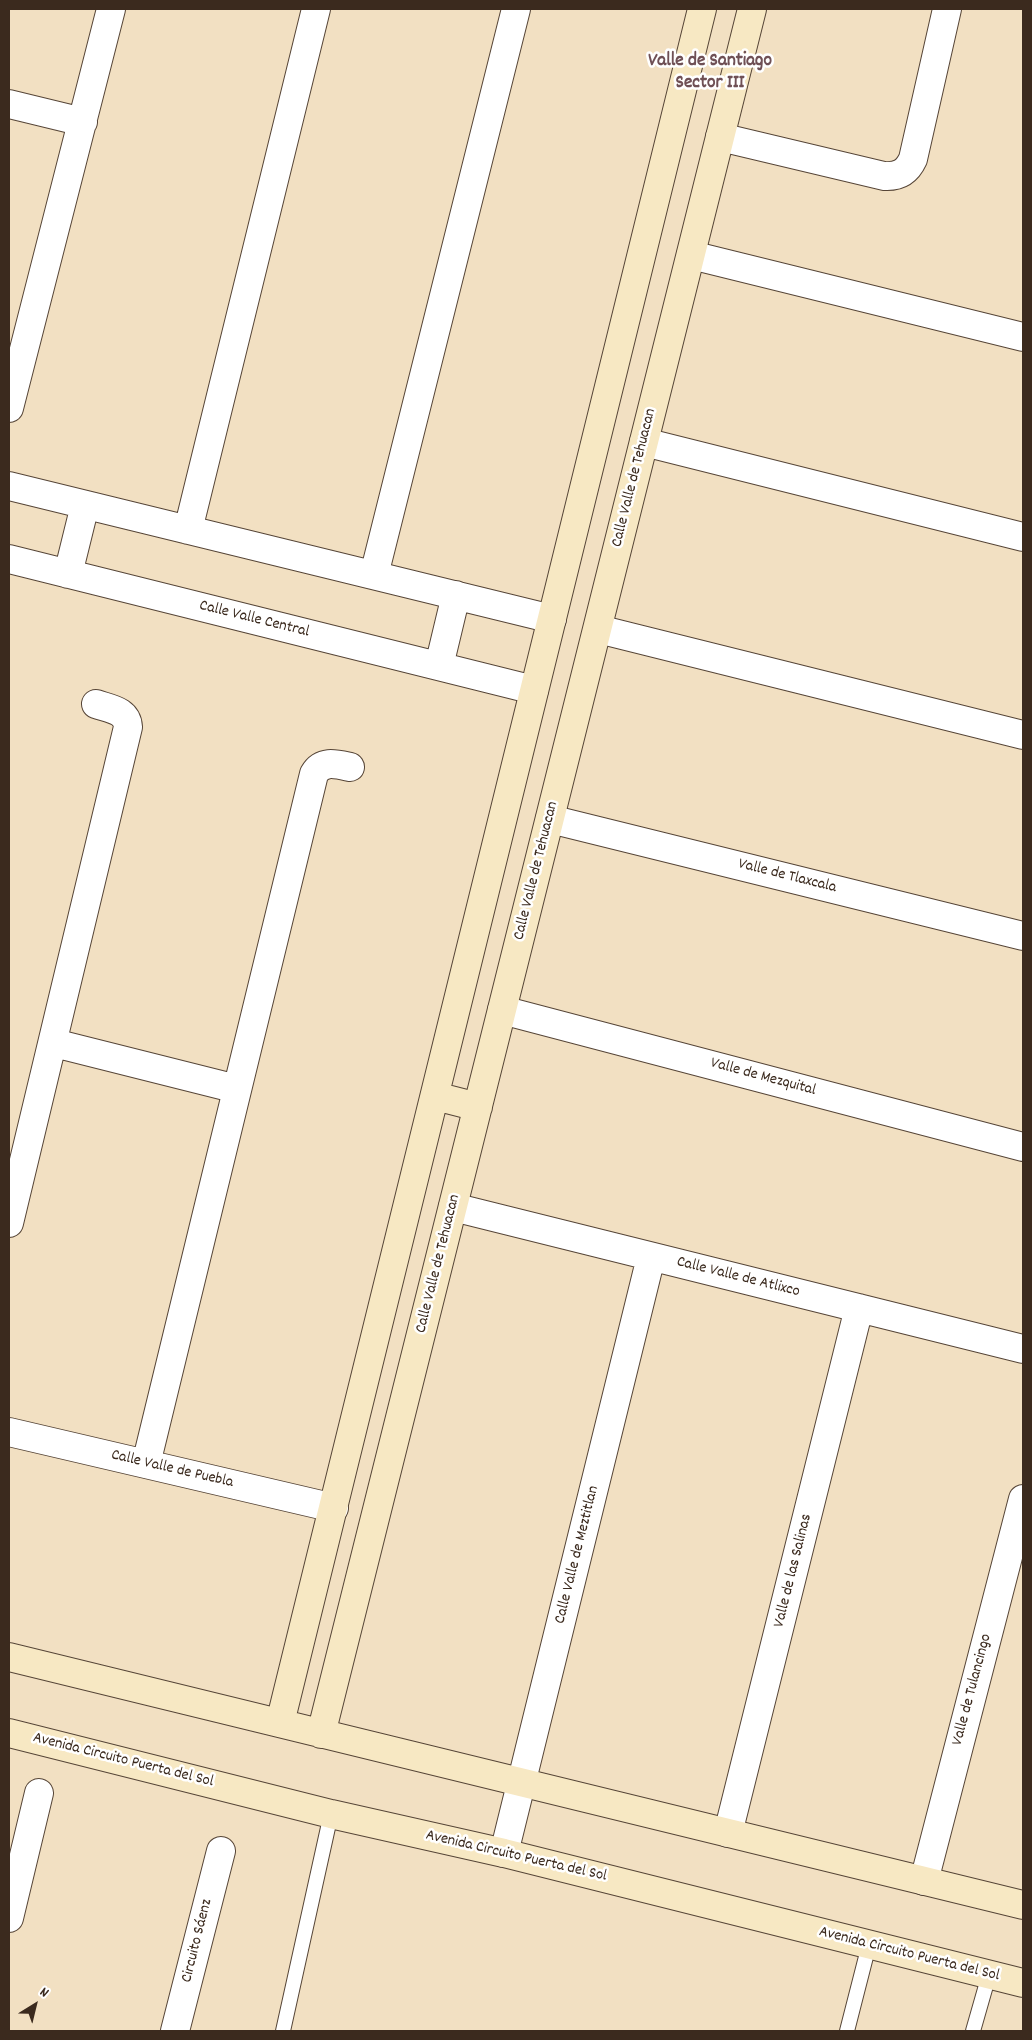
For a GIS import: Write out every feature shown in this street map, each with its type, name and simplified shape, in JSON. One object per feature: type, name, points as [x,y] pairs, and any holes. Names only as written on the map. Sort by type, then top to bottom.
[{"type":"street","points":[[9,408],[111,9]]},
{"type":"street","points":[[188,530],[316,9]]},
{"type":"street","points":[[374,576],[516,9]]},
{"type":"street","points":[[280,1724],[702,9]]},
{"type":"street","name":"Calle Valle de Tehuacan","points":[[322,1734],[752,9]]},
{"type":"street","points":[[720,137],[884,176],[894,177],[902,173],[909,167],[913,159],[947,9]]},
{"type":"street","points":[[9,104],[83,122]]},
{"type":"street","points":[[691,255],[1023,337]]},
{"type":"street","points":[[644,442],[1023,537]]},
{"type":"street","points":[[9,486],[552,619]]},
{"type":"street","points":[[68,574],[85,505]]},
{"type":"street","name":"Calle Valle Central","points":[[9,559],[534,690]]},
{"type":"street","points":[[439,666],[456,595]]},
{"type":"street","points":[[598,629],[1023,735]]},
{"type":"street","points":[[9,1223],[54,1043],[128,727],[128,719],[122,713],[96,704]]},
{"type":"street","points":[[146,1464],[314,774],[324,764],[350,767]]},
{"type":"street","name":"Valle de Tlaxcala","points":[[550,819],[1023,936]]},
{"type":"street","name":"Valle de Mezquital","points":[[502,1010],[1023,1146]]},
{"type":"street","points":[[54,1043],[237,1088]]},
{"type":"street","points":[[435,1096],[478,1107]]},
{"type":"street","name":"Calle Valle de Atlixco","points":[[453,1207],[1023,1349]]},
{"type":"street","name":"Calle Valle de Meztitlan","points":[[504,1853],[651,1257]]},
{"type":"street","name":"Valle de las Salinas","points":[[728,1833],[859,1308]]},
{"type":"street","name":"Calle Valle de Puebla","points":[[9,1432],[334,1508]]},
{"type":"street","name":"Valle de Tulancingo","points":[[924,1881],[1023,1499]]},
{"type":"street","points":[[9,1657],[1023,1905]]},
{"type":"street","name":"Avenida Circuito Puerta del Sol","points":[[9,1733],[331,1814],[504,1853],[1023,1983]]},
{"type":"street","points":[[9,1918],[17,1853],[39,1793]]},
{"type":"street","name":"Circuito Sáenz","points":[[175,2031],[221,1851]]},
{"type":"lane","points":[[282,2031],[331,1814]]},
{"type":"lane","points":[[847,2031],[869,1945]]},
{"type":"lane","points":[[973,2031],[989,1975]]},
{"type":"district","name":"Valle de Santiago Sector III","points":[[710,73]]}]
